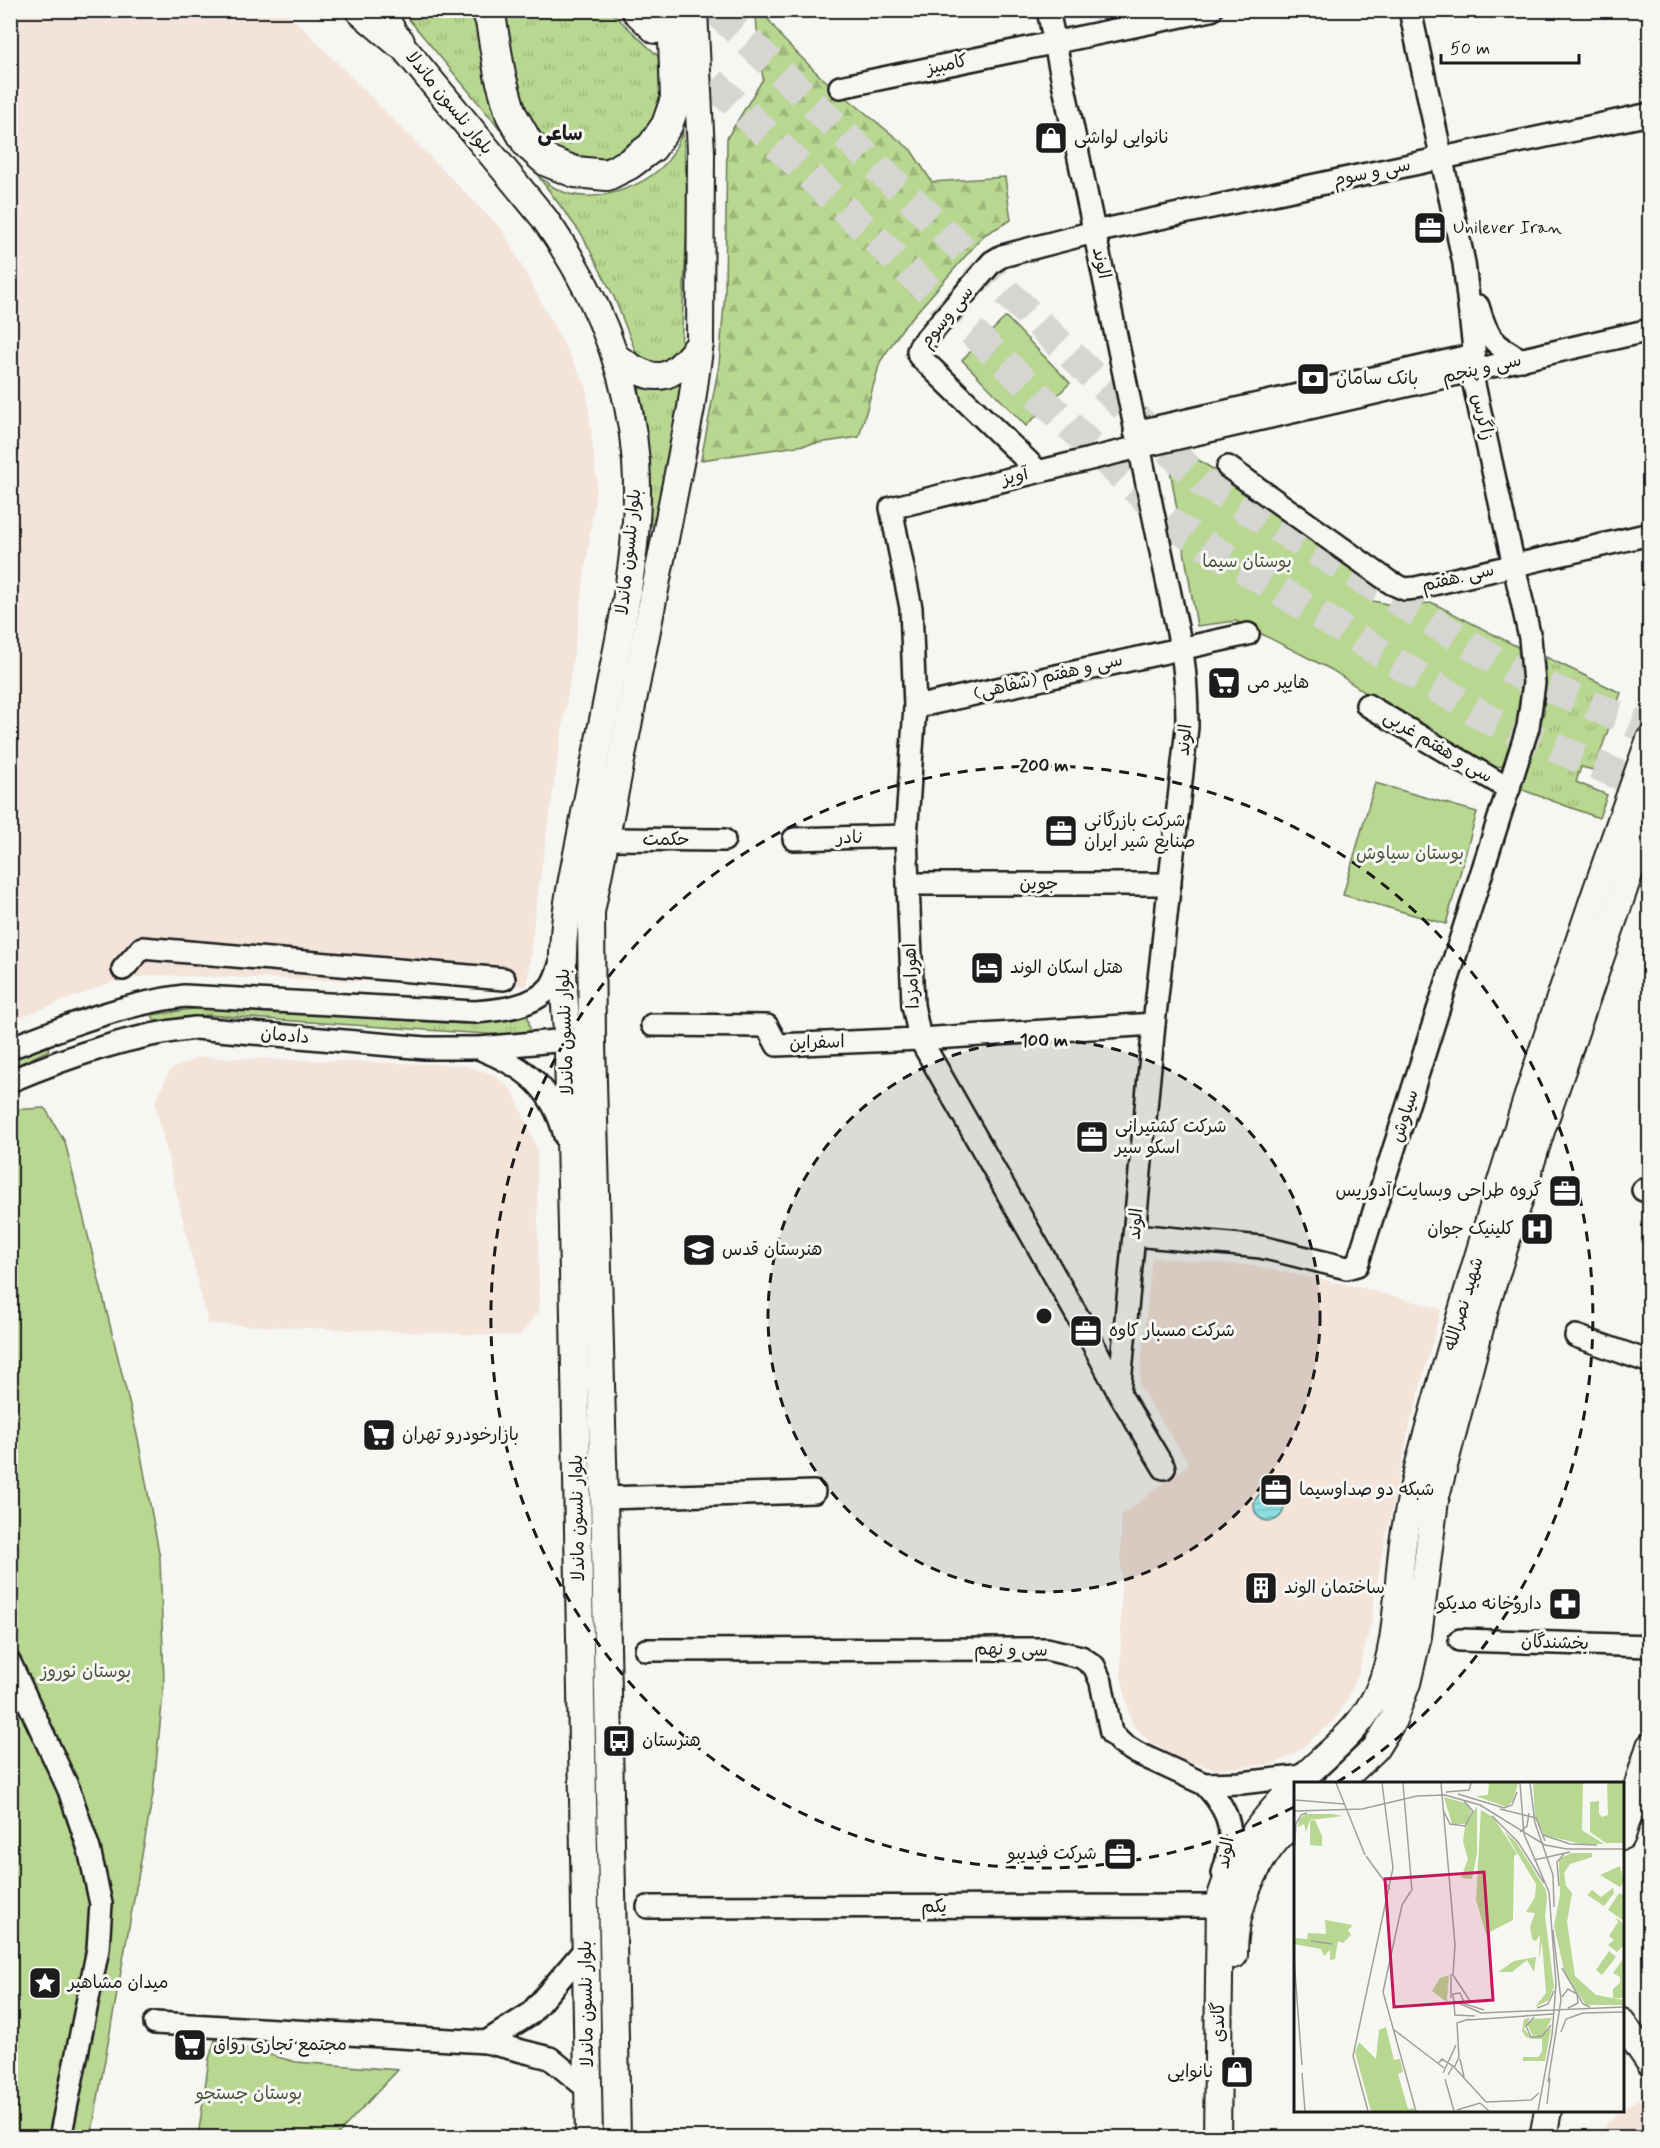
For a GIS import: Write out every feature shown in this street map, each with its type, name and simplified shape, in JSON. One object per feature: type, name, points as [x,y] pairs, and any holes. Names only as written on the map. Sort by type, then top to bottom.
[{"type":"highway","points":[[361,10],[399,42]]},
{"type":"highway","points":[[487,10],[500,75],[511,114],[528,144],[547,161],[575,172],[607,175],[629,164],[652,147],[668,125],[676,99],[656,16]]},
{"type":"main road","name":"بلوار نلسون ماندلا","points":[[380,10],[399,42],[562,243],[601,316],[615,356],[632,429],[635,455],[634,541],[626,606],[570,891],[563,958],[570,1156],[589,2138]]},
{"type":"main road","name":"بلوار نلسون ماندلا","points":[[617,2138],[591,912],[691,408],[700,344],[701,152],[694,10]]},
{"type":"main road","points":[[615,356],[639,372],[651,376],[666,376],[679,368],[700,344]]},
{"type":"main road","points":[[634,541],[640,552],[646,554],[658,552],[663,546]]},
{"type":"main road","points":[[626,606],[640,594],[646,596],[650,601],[652,611]]},
{"type":"main road","name":"شهید نصرالله","points":[[1299,1781],[1361,1722],[1378,1691],[1384,1674],[1396,1630],[1403,1543],[1412,1491],[1458,1320],[1616,831],[1650,739]]},
{"type":"main road","name":"شهید نصرالله","points":[[1340,1782],[1375,1749],[1393,1720],[1407,1683],[1418,1636],[1435,1500],[1485,1310],[1541,1131],[1650,813]]},
{"type":"main road","points":[[567,1040],[579,998],[583,951],[591,912]]},
{"type":"main road","points":[[1624,1833],[1650,1746]]},
{"type":"main road","name":"شهید نصرالله","points":[[1227,1903],[1228,1878],[1268,1814],[1294,1786]]},
{"type":"main road","points":[[1227,1903],[1249,1883],[1268,1850],[1294,1822]]},
{"type":"main road","name":"گاندی","points":[[1217,2138],[1227,1903]]},
{"type":"main road","name":"گاندی","points":[[1227,1903],[1234,1942],[1235,2138]]},
{"type":"main road","points":[[1624,2024],[1650,2063]]},
{"type":"main road","points":[[1543,2138],[1548,2112]]},
{"type":"street","name":"الوند","points":[[1048,10],[1185,667],[1187,726],[1154,1024],[1119,1393]]},
{"type":"street","name":"کامبیز","points":[[840,87],[1211,10]]},
{"type":"street","name":"زاگرس","points":[[1410,10],[1464,263],[1473,363],[1534,663],[1531,715],[1521,752]]},
{"type":"street","name":"سی و سوم","points":[[1094,232],[1650,114]]},
{"type":"street","name":"سی وسوم","points":[[1038,471],[919,356],[918,351],[996,258],[1094,232]]},
{"type":"street","points":[[1464,263],[1479,311],[1491,339],[1498,347],[1522,360]]},
{"type":"street","name":"سی و پنجم","points":[[1137,440],[1473,363],[1522,360],[1650,330]]},
{"type":"street","name":"آویز","points":[[891,508],[1038,471],[1137,440]]},
{"type":"street","name":"سی .هفتم","points":[[1228,467],[1391,583],[1405,589],[1650,534]]},
{"type":"street","name":"اهورامزدا","points":[[891,508],[911,608],[915,707],[906,836],[913,1005],[920,1039],[1119,1393]]},
{"type":"street","points":[[1182,647],[1248,633]]},
{"type":"street","name":"سی و هفتم (شفاهی)","points":[[915,707],[1182,647]]},
{"type":"street","name":"سی و هفتم غربی","points":[[1367,705],[1509,789]]},
{"type":"street","name":"سیاوش","points":[[1135,1235],[1261,1247],[1347,1268],[1357,1265],[1521,752]]},
{"type":"street","name":"نادر","points":[[795,839],[906,836]]},
{"type":"street","name":"حکمت","points":[[607,839],[724,840]]},
{"type":"street","name":"جوین","points":[[909,884],[1170,884]]},
{"type":"street","points":[[123,969],[142,948],[504,979]]},
{"type":"street","name":"دادمان","points":[[10,1048],[100,1016],[161,999],[184,996],[475,1012],[493,1010],[513,1006],[542,993],[550,986],[563,958]]},
{"type":"street","points":[[100,1016],[106,1047]]},
{"type":"street","points":[[920,1039],[1154,1024]]},
{"type":"street","name":"اسفراین","points":[[652,1025],[767,1026],[777,1045],[920,1039]]},
{"type":"street","name":"دادمان","points":[[10,1081],[68,1057],[158,1033],[195,1028],[390,1046],[480,1048],[567,1040]]},
{"type":"street","points":[[480,1048],[508,1060],[526,1072],[546,1091],[560,1118],[570,1156]]},
{"type":"street","points":[[1576,1336],[1650,1362]]},
{"type":"street","points":[[1119,1393],[1164,1468]]},
{"type":"street","points":[[604,1498],[814,1492]]},
{"type":"street","name":"بخشندگان","points":[[1460,1640],[1650,1646]]},
{"type":"street","name":"سی و نهم","points":[[646,1650],[1046,1649],[1072,1654],[1088,1660],[1098,1672],[1108,1724],[1115,1738],[1137,1753],[1204,1784],[1299,1781]]},
{"type":"street","points":[[10,1663],[69,1790],[89,1849],[101,1904],[98,1948],[60,2138]]},
{"type":"street","name":"الوند","points":[[1204,1784],[1219,1799],[1225,1810],[1231,1833],[1230,1854],[1220,1881],[1227,1903]]},
{"type":"street","name":"یکم","points":[[648,1907],[1227,1903]]},
{"type":"street","points":[[486,2042],[530,2014],[586,1948]]},
{"type":"street","points":[[155,2023],[486,2042],[549,2058],[588,2089]]},
{"type":"shaded area","points":[[11,11],[286,11],[503,231],[586,386],[597,483],[535,912],[527,986],[153,975],[115,981],[11,1021]]},
{"type":"shaded area","points":[[199,1057],[462,1065],[493,1074],[513,1091],[537,1149],[539,1311],[519,1336],[208,1324],[155,1103],[170,1070]]},
{"type":"shaded area","name":"شبکه دو صداوسیما","points":[[1152,1257],[1253,1266],[1358,1287],[1441,1309],[1409,1429],[1380,1564],[1371,1623],[1359,1672],[1336,1718],[1296,1753],[1274,1764],[1216,1769],[1179,1759],[1150,1742],[1132,1724],[1121,1674],[1121,1516],[1189,1464],[1139,1386]]},
{"type":"shaded area","points":[[1638,2099],[1649,2114],[1649,2137],[1601,2137],[1604,2127],[1617,2113],[1624,2112],[1624,2108]]},
{"type":"green space","points":[[402,11],[472,11],[482,37],[506,124],[500,129]]},
{"type":"green space","points":[[501,11],[610,11],[660,58],[664,73],[662,123],[618,157],[595,160],[570,157],[552,148],[536,131],[515,89]]},
{"type":"green space","points":[[755,11],[762,11],[783,39],[820,76],[911,150],[932,182],[1005,177],[1011,220],[984,235],[902,329],[880,362],[859,437],[701,460],[719,365],[725,292],[727,138],[763,79]]},
{"type":"green space","points":[[683,132],[688,204],[681,348],[670,366],[642,364],[614,297],[582,235],[538,176],[558,190],[574,195],[602,195],[616,192],[655,173],[673,153]]},
{"type":"green space","points":[[1006,317],[1070,383],[1026,426],[962,360]]},
{"type":"green space","points":[[685,374],[654,522],[647,530],[642,526],[645,421],[637,396],[640,388],[654,390],[664,388]]},
{"type":"green space","name":"بوستان سیما","points":[[1192,456],[1267,503],[1356,568],[1358,587],[1363,596],[1373,601],[1392,605],[1433,603],[1518,647],[1521,680],[1519,708],[1514,735],[1504,766],[1494,767],[1378,701],[1332,670],[1236,621],[1197,626],[1169,463]]},
{"type":"green space","points":[[1546,657],[1621,693],[1594,770],[1581,767],[1576,782],[1607,795],[1599,818],[1520,789],[1544,712]]},
{"type":"green space","name":"بوستان سیاوش","points":[[1375,783],[1477,812],[1446,924],[1343,895]]},
{"type":"green space","points":[[206,1007],[463,1024],[485,1022],[527,1012],[531,1034],[500,1035],[208,1015],[155,1021],[152,1015]]},
{"type":"green space","points":[[47,1044],[49,1050],[11,1068],[10,1060]]},
{"type":"green space","name":"بوستان نوروز","points":[[45,1108],[65,1142],[138,1439],[160,1558],[164,1684],[153,1794],[91,2137],[11,2137],[10,1110]]},
{"type":"green space","name":"بوستان جستجو","points":[[215,2040],[296,2062],[398,2070],[335,2137],[198,2137],[209,2059]]},
{"type":"water","points":[[1269,1491],[1280,1495],[1284,1506],[1280,1517],[1269,1521],[1258,1517],[1254,1506],[1258,1495]]},
{"type":"tunnel","points":[[716,10],[1202,482],[1522,676],[1650,730]]},
{"type":"tunnel","points":[[680,51],[1173,525],[1488,719],[1650,788]]},
{"type":"place","name":"نانوایی لواشی","points":[[1051,138]]},
{"type":"place","name":"Unilever Iran","points":[[1430,228]]},
{"type":"place","name":"بانک سامان","points":[[1313,379]]},
{"type":"place","name":"هایپر می","points":[[1224,683]]},
{"type":"place","name":"شرکت بازرگانی صنایع شیر ایران","points":[[1061,831]]},
{"type":"place","name":"هتل اسکان الوند","points":[[987,968]]},
{"type":"place","name":"شرکت کشتیرانی اسکو سیر","points":[[1092,1137]]},
{"type":"place","name":"گروه طراحی وبسایت آدوریس","points":[[1565,1191]]},
{"type":"place","name":"کلینیک جوان","points":[[1537,1229]]},
{"type":"place","name":"هنرستان قدس","points":[[699,1250]]},
{"type":"place","name":"شرکت مسبار کاوه","points":[[1086,1331]]},
{"type":"place","name":"بازارخودرو تهران","points":[[379,1435]]},
{"type":"place","name":"شبکه دو صداوسیما","points":[[1276,1490]]},
{"type":"place","name":"ساختمان الوند","points":[[1261,1588]]},
{"type":"place","name":"داروخانه مدیکو","points":[[1565,1604]]},
{"type":"place","name":"هنرستان","points":[[619,1741]]},
{"type":"place","name":"شرکت فیدیبو","points":[[1120,1854]]},
{"type":"place","name":"میدان مشاهیر","points":[[45,1983]]},
{"type":"place","name":"مجتمع تجاری رواق","points":[[190,2045]]},
{"type":"place","name":"نانوایی","points":[[1237,2072]]},
{"type":"district","name":"ساعی","points":[[560,134]]}]
